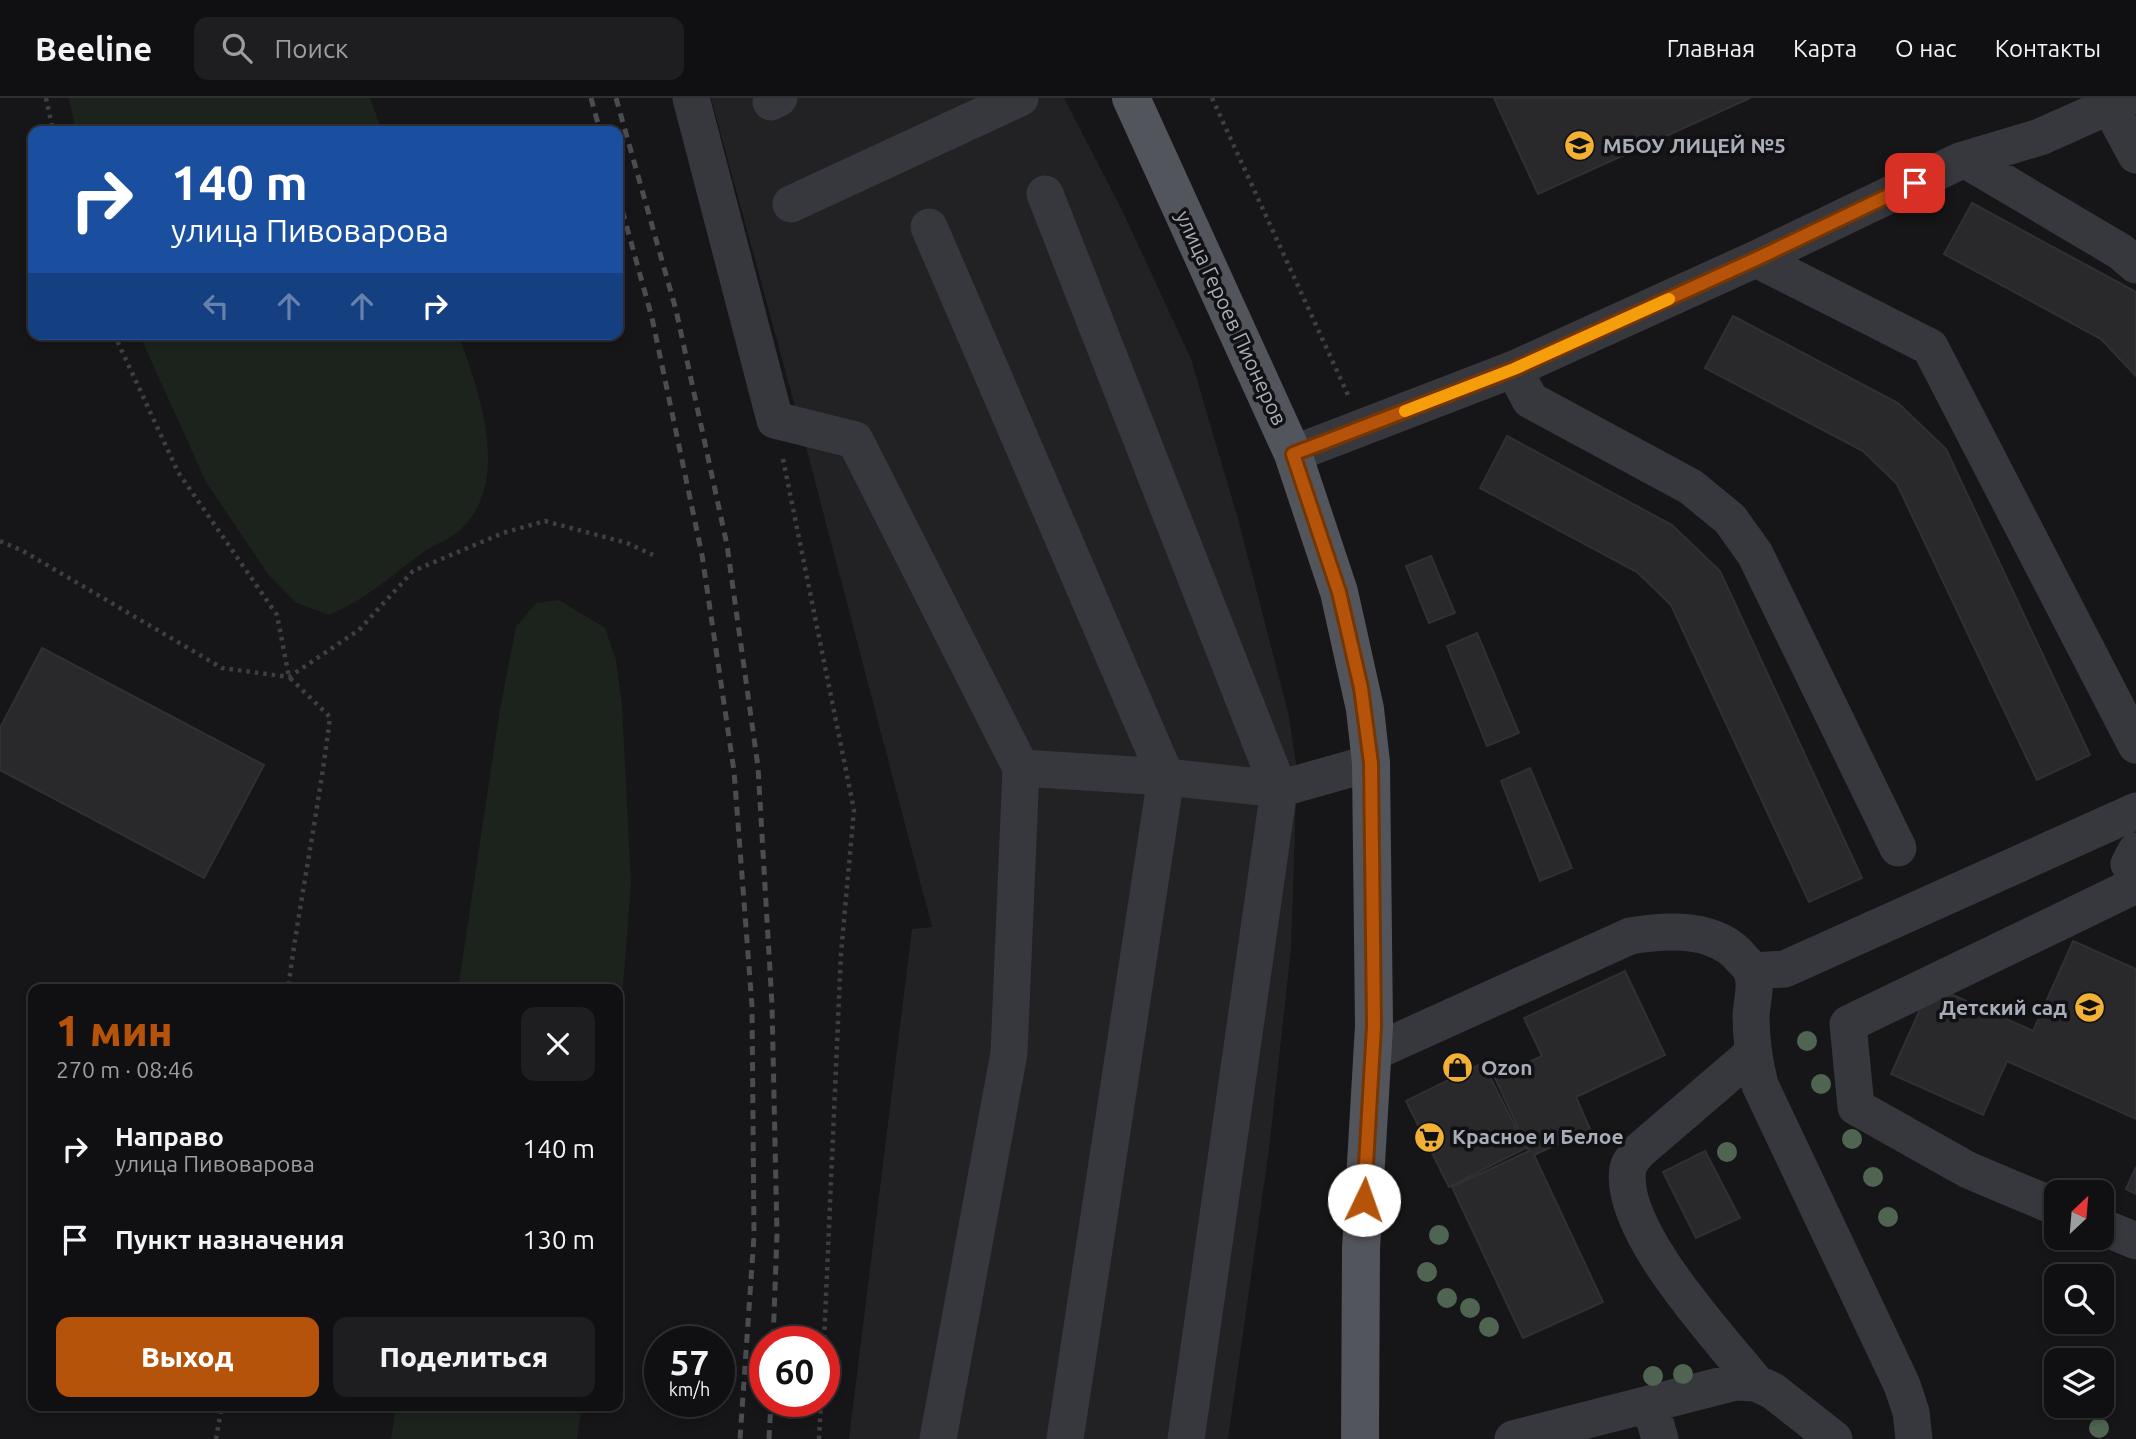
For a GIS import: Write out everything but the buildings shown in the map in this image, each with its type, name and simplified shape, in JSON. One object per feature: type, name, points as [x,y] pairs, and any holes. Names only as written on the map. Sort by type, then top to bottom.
[{"type":"main road","name":"улица Героев Пионеров","points":[[1131,98],[1293,454],[1342,603],[1362,696],[1371,763],[1374,1026],[1361,1249]]},
{"type":"main road","points":[[1336,1439],[1361,1249]]},
{"type":"main road","points":[[1360,1439],[1361,1249]]},
{"type":"street","points":[[691,98],[775,420],[855,440],[1021,768],[1009,1053],[938,1439]]},
{"type":"street","points":[[791,204],[1020,98]]},
{"type":"street","points":[[1293,454],[1514,369],[1966,160],[2040,137],[2118,101],[2136,155]]},
{"type":"street","points":[[1966,160],[2121,252],[2136,265]]},
{"type":"street","points":[[1045,194],[1279,789],[1186,1439]]},
{"type":"street","points":[[929,227],[1166,777],[1065,1439]]},
{"type":"street","points":[[1756,259],[1930,347],[2136,745]]},
{"type":"street","points":[[1514,369],[1530,400],[1691,488],[1730,520],[1755,554],[1898,848]]},
{"type":"street","points":[[1021,768],[1166,777],[1279,789],[1371,763]]},
{"type":"street","points":[[1752,971],[1785,969],[2136,811]]},
{"type":"street","points":[[2136,851],[2129,864],[2136,876]]},
{"type":"street","points":[[2044,1202],[1968,1170],[1856,1107],[1848,1024],[2136,885]]},
{"type":"street","points":[[1372,1053],[1629,936],[1657,931],[1704,935],[1722,942],[1738,954],[1752,971],[1752,1054],[1760,1085],[1902,1385],[1914,1439]]},
{"type":"street","points":[[1752,1054],[1639,1151],[1628,1166],[1628,1187],[1637,1219],[1666,1272],[1756,1383]]},
{"type":"street","points":[[2114,1232],[2136,1241]]},
{"type":"street","points":[[1513,1439],[1735,1382],[1756,1383],[1773,1391],[1833,1439]]},
{"type":"street","points":[[1650,1404],[1660,1439]]},
{"type":"path","points":[[46,98],[52,126]]},
{"type":"path","points":[[1212,98],[1363,427]]},
{"type":"path","points":[[117,340],[178,472],[277,615],[289,677],[330,717],[289,984]]},
{"type":"path","points":[[775,420],[853,810],[841,953],[825,1326]]},
{"type":"path","points":[[0,541],[23,551],[222,668],[289,677],[359,630],[414,571],[503,533],[545,521],[627,543],[653,555]]},
{"type":"path","points":[[216,1439],[221,1411]]},
{"type":"path","points":[[820,1439],[821,1417]]},
{"type":"shaded area","points":[[69,98],[370,98],[380,126],[75,126]]},
{"type":"shaded area","points":[[711,98],[1064,98],[1123,212],[1191,359],[1238,519],[1288,712],[1297,769],[1291,949],[1269,1149],[1228,1439],[849,1439],[912,929],[932,927]]},
{"type":"shaded area","points":[[142,340],[460,340],[475,382],[487,436],[485,488],[475,511],[459,531],[423,552],[353,603],[329,615],[295,602],[268,574],[206,482]]},
{"type":"shaded area","points":[[559,600],[605,628],[616,660],[622,705],[631,884],[623,985],[459,984],[500,709],[516,627],[536,603]]},
{"type":"shaded area","points":[[395,1411],[581,1411],[577,1439],[391,1439]]},
{"type":"railway","points":[[591,98],[599,126]]},
{"type":"railway","points":[[616,98],[676,310],[727,545],[758,767],[772,1005],[777,1234],[774,1326]]},
{"type":"railway","points":[[623,213],[652,318],[702,555],[734,771],[752,1006],[754,1236],[740,1439]]},
{"type":"railway","points":[[769,1439],[770,1417]]},
{"type":"slow traffic","points":[[1405,411],[1514,369],[1669,299]]},
{"type":"place","name":"МБОУ ЛИЦЕЙ №5","points":[[1580,146]]},
{"type":"place","name":"Детский сад","points":[[2090,1008]]},
{"type":"place","name":"Ozon","points":[[1458,1068]]},
{"type":"place","name":"Красное и Белое","points":[[1429,1137]]},
{"type":"route","points":[[1364,1200],[1374,1026],[1371,763],[1353,647],[1339,592],[1293,454],[1514,369],[1915,183]]}]
